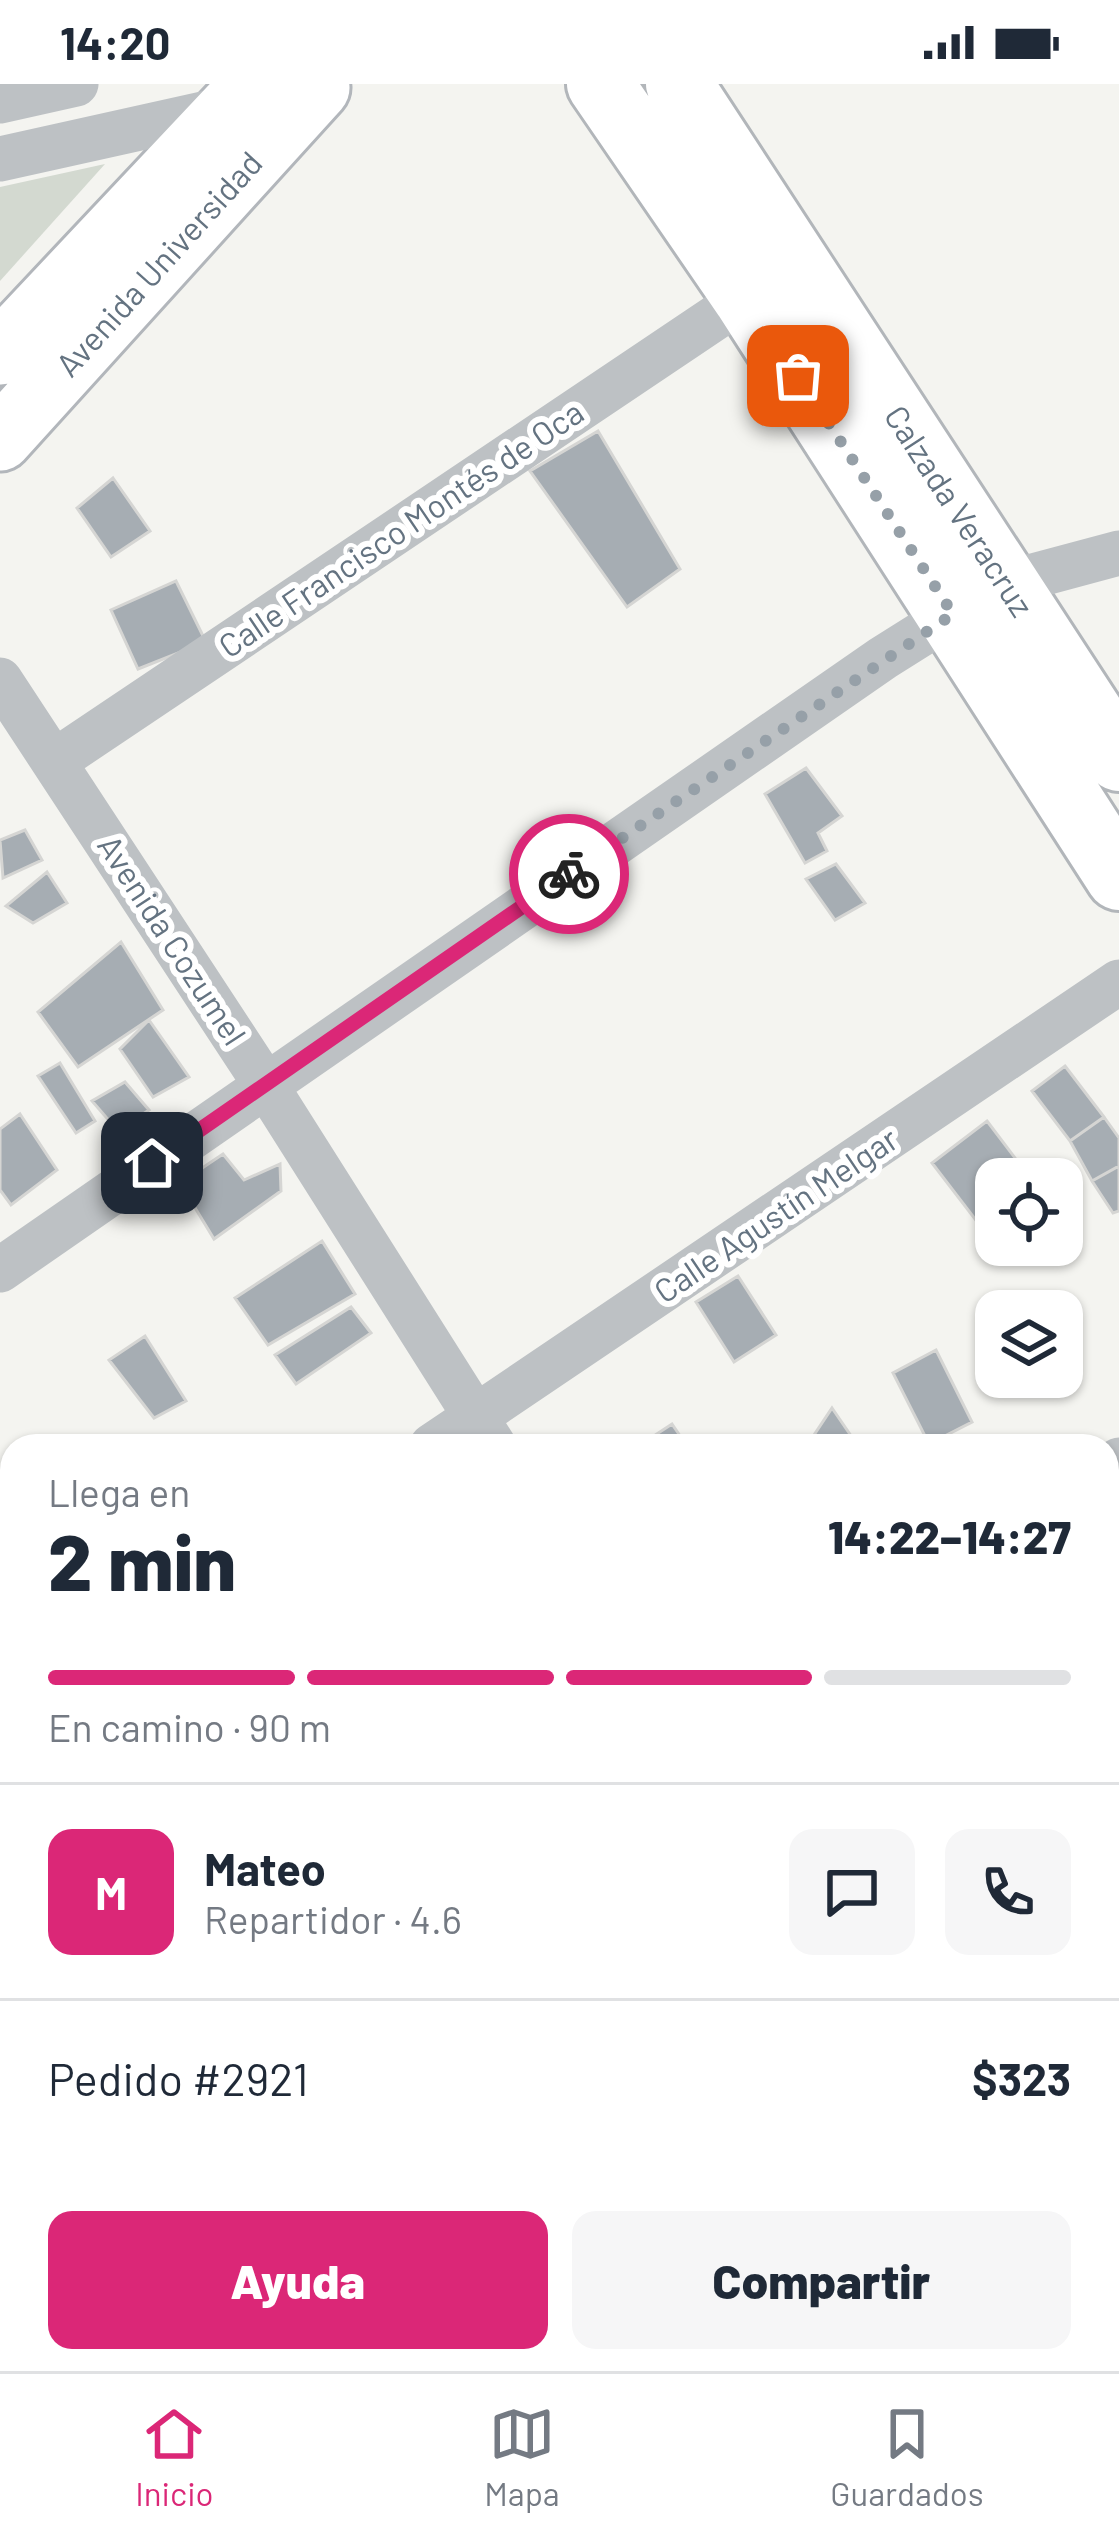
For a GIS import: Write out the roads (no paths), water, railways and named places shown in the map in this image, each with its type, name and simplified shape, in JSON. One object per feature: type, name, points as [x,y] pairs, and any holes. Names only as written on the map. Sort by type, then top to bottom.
[{"type":"main road","name":"Calzada Veracruz","points":[[600,84],[746,297],[980,598],[1119,758]]},
{"type":"main road","name":"Calzada Veracruz","points":[[679,84],[980,598],[1119,877]]},
{"type":"main road","points":[[242,96],[327,86]]},
{"type":"main road","name":"Avenida Universidad","points":[[0,440],[327,86]]},
{"type":"main road","name":"Avenida Universidad","points":[[0,353],[242,96]]},
{"type":"street","points":[[0,101],[76,84]]},
{"type":"street","points":[[0,158],[242,96]]},
{"type":"street","name":"Calle Francisco Montés de Oca","points":[[55,761],[746,297]]},
{"type":"street","points":[[0,1270],[863,671],[980,598],[1119,553]]},
{"type":"street","name":"Avenida Cozumel","points":[[0,680],[265,1084],[485,1432]]},
{"type":"street","name":"Calle Agustín Melgar","points":[[485,1432],[1119,982]]}]
